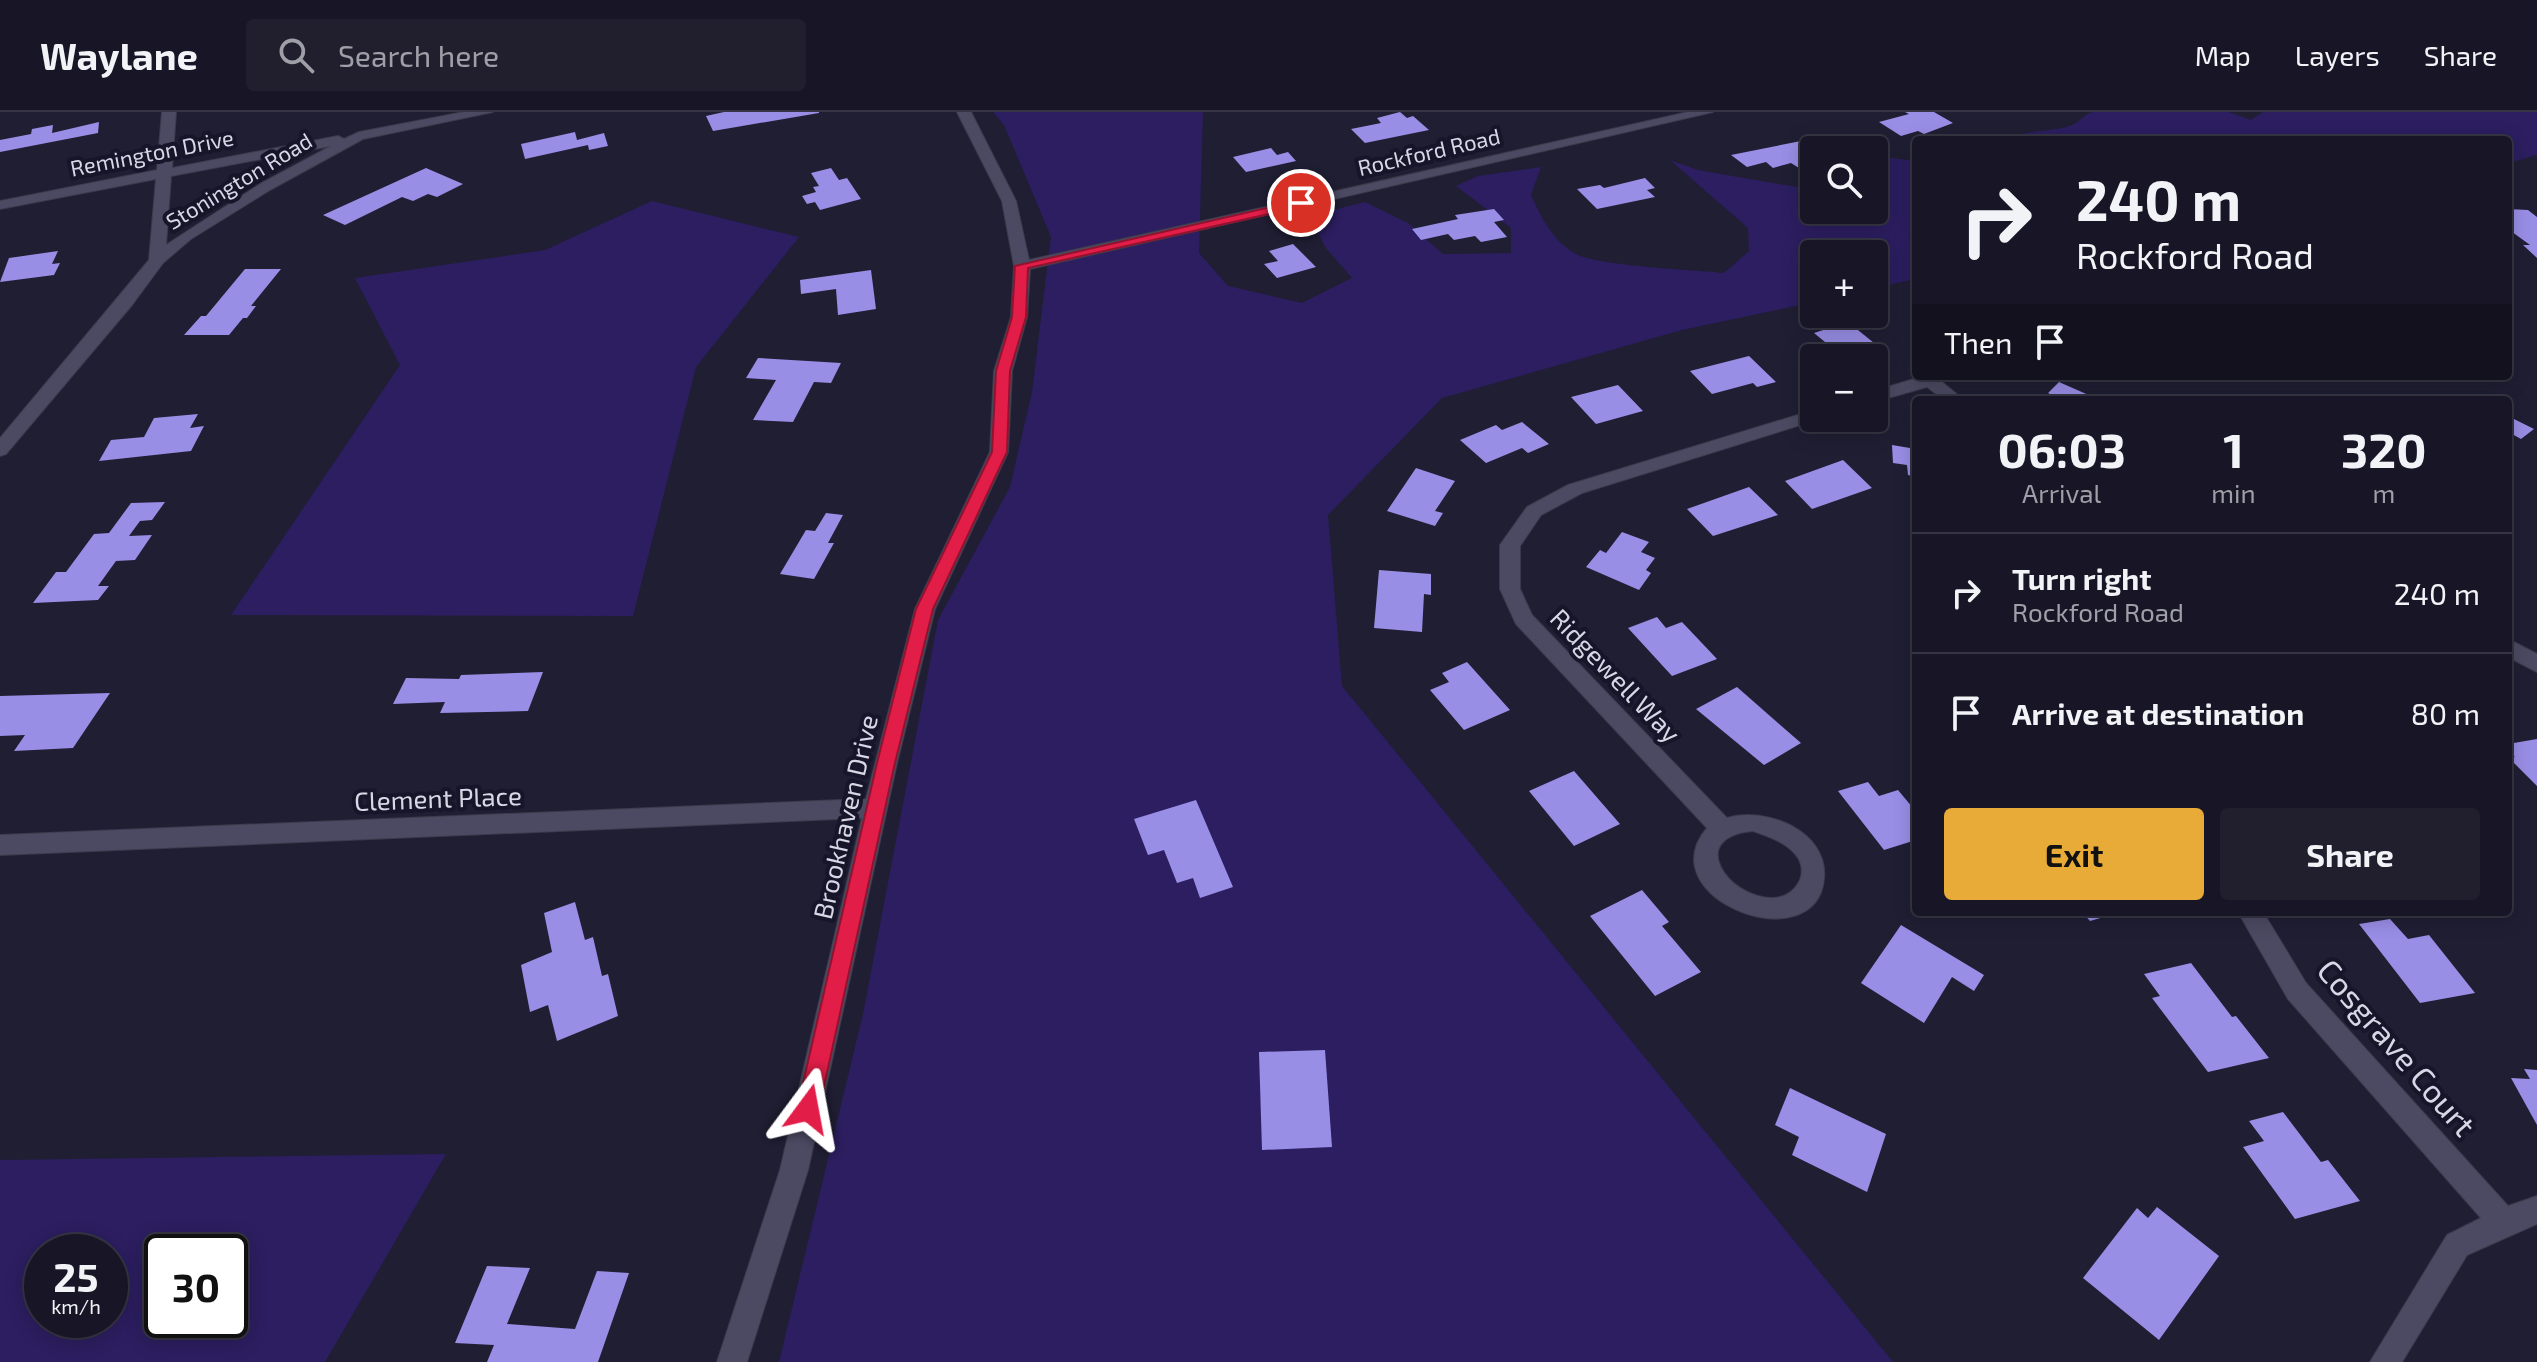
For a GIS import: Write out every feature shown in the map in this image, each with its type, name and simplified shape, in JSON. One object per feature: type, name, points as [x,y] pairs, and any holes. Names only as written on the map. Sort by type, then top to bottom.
[{"type":"street","name":"Stonington Road","points":[[157,260],[167,173],[169,112]]},
{"type":"street","name":"Stonington Road","points":[[0,450],[126,302],[157,260],[186,236],[265,187],[359,136],[486,112]]},
{"type":"street","name":"Brookhaven Drive","points":[[732,1362],[794,1170],[886,763],[925,609],[999,452],[1003,371],[1019,317],[1022,266],[1009,201],[964,112]]},
{"type":"street","name":"Rockford Road","points":[[1022,266],[1706,112]]},
{"type":"street","name":"Remington Drive","points":[[0,205],[359,136]]},
{"type":"street","points":[[1888,393],[1929,380]]},
{"type":"street","points":[[1938,380],[1952,396]]},
{"type":"street","name":"Ridgewell Way","points":[[1722,828],[1523,619],[1510,589],[1510,545],[1534,511],[1575,489],[1800,419]]},
{"type":"street","points":[[2512,649],[2537,664]]},
{"type":"street","name":"Clement Place","points":[[0,845],[878,808]]},
{"type":"street","points":[[1736,823],[1761,823],[1785,832],[1799,842],[1815,869],[1808,894],[1780,909],[1743,903],[1726,893],[1707,865],[1706,850],[1711,837],[1722,828],[1736,823]]},
{"type":"street","name":"Cosgrave Court","points":[[2252,916],[2297,991],[2503,1222]]},
{"type":"street","points":[[2385,1362],[2457,1245],[2503,1222],[2537,1210]]},
{"type":"shaded area","points":[[993,112],[1203,112],[1199,253],[1228,286],[1302,303],[1352,278],[1325,247],[1310,216],[1365,202],[1408,223],[1443,254],[1511,253],[1511,228],[1456,186],[1478,176],[1541,167],[1531,195],[1554,235],[1576,254],[1625,264],[1724,273],[1749,251],[1748,228],[1670,160],[1698,170],[1800,188],[1800,224],[1888,224],[1888,158],[1912,161],[1912,280],[1888,285],[1888,240],[1800,240],[1800,305],[1682,330],[1442,398],[1328,515],[1342,686],[1893,1362],[779,1362],[863,1014],[938,620],[1010,487],[1032,392],[1051,237],[1004,125]]},
{"type":"shaded area","points":[[2229,112],[2251,120],[2263,112],[2537,112],[2537,155],[2512,162],[2512,136],[2016,136],[2072,125],[2087,114]]},
{"type":"shaded area","points":[[652,201],[799,237],[696,367],[633,616],[231,615],[400,365],[355,278],[545,250]]},
{"type":"shaded area","points":[[446,1154],[325,1362],[0,1362],[0,1160]]},
{"type":"building","points":[[724,112],[819,113],[713,131],[706,116]]},
{"type":"building","points":[[1400,112],[1407,118],[1413,116],[1429,130],[1365,143],[1351,129],[1381,123],[1377,118]]},
{"type":"building","points":[[1905,112],[1934,112],[1953,123],[1924,134],[1918,131],[1901,136],[1879,122],[1909,114]]},
{"type":"building","points":[[99,122],[98,133],[0,152],[0,140],[31,134],[32,129],[53,125],[52,133]]},
{"type":"building","points":[[575,132],[577,140],[604,133],[608,146],[589,150],[588,145],[525,159],[521,144]]},
{"type":"building","points":[[1800,141],[1800,168],[1791,163],[1773,168],[1766,162],[1747,167],[1731,155]]},
{"type":"building","points":[[1271,148],[1277,155],[1288,152],[1296,161],[1246,172],[1233,157]]},
{"type":"building","points":[[426,168],[463,184],[437,197],[428,194],[413,201],[402,197],[345,225],[323,215]]},
{"type":"building","points":[[831,168],[839,180],[847,178],[861,199],[820,210],[815,202],[807,204],[802,196],[816,192],[813,187],[819,186],[811,173]]},
{"type":"building","points":[[1645,178],[1655,188],[1647,190],[1655,197],[1597,209],[1577,189],[1600,185],[1604,188]]},
{"type":"building","points":[[1494,209],[1504,220],[1494,222],[1507,237],[1481,242],[1475,236],[1454,240],[1448,234],[1421,240],[1412,229],[1458,219],[1455,215]]},
{"type":"building","points":[[2512,209],[2528,210],[2537,217],[2537,258],[2523,245],[2530,245],[2512,232]]},
{"type":"building","points":[[1293,244],[1316,267],[1277,278],[1264,264],[1278,261],[1269,251]]},
{"type":"building","points":[[58,251],[52,264],[60,263],[54,275],[0,282],[9,258]]},
{"type":"building","points":[[245,269],[281,269],[251,306],[256,306],[247,318],[243,318],[229,335],[184,335],[201,316],[206,316]]},
{"type":"building","points":[[871,270],[876,309],[838,315],[836,289],[801,294],[800,280]]},
{"type":"building","points":[[1829,328],[1855,328],[1875,344],[1818,344],[1825,342],[1814,333]]},
{"type":"building","points":[[1749,356],[1776,382],[1757,387],[1753,383],[1712,394],[1690,371]]},
{"type":"building","points":[[758,358],[841,363],[831,383],[814,382],[793,422],[753,420],[776,380],[746,378]]},
{"type":"building","points":[[2059,382],[2091,396],[2054,396],[2048,393]]},
{"type":"building","points":[[1618,385],[1643,411],[1596,424],[1571,397]]},
{"type":"building","points":[[198,414],[190,428],[204,426],[191,451],[99,461],[111,440],[144,437],[154,418]]},
{"type":"building","points":[[2512,418],[2534,429],[2521,439],[2512,434]]},
{"type":"building","points":[[1522,422],[1549,444],[1528,453],[1522,448],[1486,463],[1460,440],[1496,425],[1502,430]]},
{"type":"building","points":[[1892,445],[1912,448],[1912,476],[1908,475],[1907,465],[1893,463]]},
{"type":"building","points":[[1843,460],[1872,488],[1812,509],[1785,481]]},
{"type":"building","points":[[1416,468],[1455,481],[1435,511],[1443,513],[1435,526],[1387,511]]},
{"type":"building","points":[[1749,487],[1778,515],[1713,536],[1687,509]]},
{"type":"building","points":[[165,502],[152,520],[140,521],[129,536],[152,535],[135,560],[116,561],[98,586],[109,586],[98,600],[33,603],[56,572],[66,572],[94,534],[109,533],[131,503]]},
{"type":"building","points":[[826,513],[843,515],[828,543],[834,543],[814,579],[780,574],[806,530],[815,531]]},
{"type":"building","points":[[1622,532],[1649,542],[1641,552],[1655,558],[1646,570],[1651,573],[1639,590],[1586,567],[1600,550],[1606,553]]},
{"type":"building","points":[[1379,570],[1431,574],[1431,595],[1424,594],[1422,632],[1374,628]]},
{"type":"building","points":[[1657,617],[1666,628],[1682,622],[1717,659],[1672,676],[1628,628]]},
{"type":"building","points":[[1467,662],[1510,710],[1464,730],[1430,690],[1449,682],[1442,673]]},
{"type":"building","points":[[543,672],[528,711],[440,713],[445,702],[393,704],[406,678],[459,679],[461,675]]},
{"type":"building","points":[[1737,687],[1801,743],[1764,765],[1696,709]]},
{"type":"building","points":[[110,693],[73,748],[14,751],[25,735],[0,736],[0,696]]},
{"type":"building","points":[[2537,739],[2537,786],[2512,761],[2515,757],[2512,743]]},
{"type":"building","points":[[1574,771],[1620,824],[1574,846],[1529,791]]},
{"type":"building","points":[[1868,782],[1879,796],[1898,790],[1912,807],[1912,841],[1884,850],[1838,791]]},
{"type":"building","points":[[1196,800],[1233,887],[1200,898],[1193,878],[1177,883],[1164,850],[1148,855],[1134,819]]},
{"type":"building","points":[[1642,890],[1669,922],[1662,926],[1701,972],[1655,996],[1590,916]]},
{"type":"building","points":[[575,902],[585,940],[593,937],[602,976],[608,974],[618,1016],[557,1041],[548,1005],[530,1012],[521,965],[552,952],[544,913]]},
{"type":"building","points":[[2086,916],[2108,916],[2090,921]]},
{"type":"building","points":[[2390,919],[2408,939],[2429,935],[2475,993],[2420,1003],[2359,924]]},
{"type":"building","points":[[1901,925],[1984,975],[1974,991],[1952,977],[1924,1023],[1861,983]]},
{"type":"building","points":[[2191,963],[2232,1017],[2236,1016],[2269,1058],[2208,1072],[2152,998],[2160,996],[2144,974]]},
{"type":"building","points":[[1325,1050],[1332,1147],[1262,1150],[1259,1052]]},
{"type":"building","points":[[2524,1069],[2537,1070],[2537,1125],[2511,1078],[2530,1079]]},
{"type":"building","points":[[1790,1088],[1886,1134],[1867,1192],[1792,1155],[1799,1137],[1775,1125]]},
{"type":"building","points":[[2283,1112],[2321,1162],[2328,1160],[2360,1201],[2295,1219],[2243,1147],[2264,1141],[2249,1121]]},
{"type":"building","points":[[2157,1207],[2219,1256],[2159,1340],[2083,1278],[2137,1208],[2148,1218]]},
{"type":"building","points":[[487,1266],[530,1268],[507,1324],[575,1329],[597,1271],[629,1273],[598,1362],[487,1362],[494,1345],[455,1343]]},
{"type":"route","points":[[808,1109],[886,763],[925,609],[999,452],[1003,371],[1019,317],[1022,266],[1301,203]]}]
